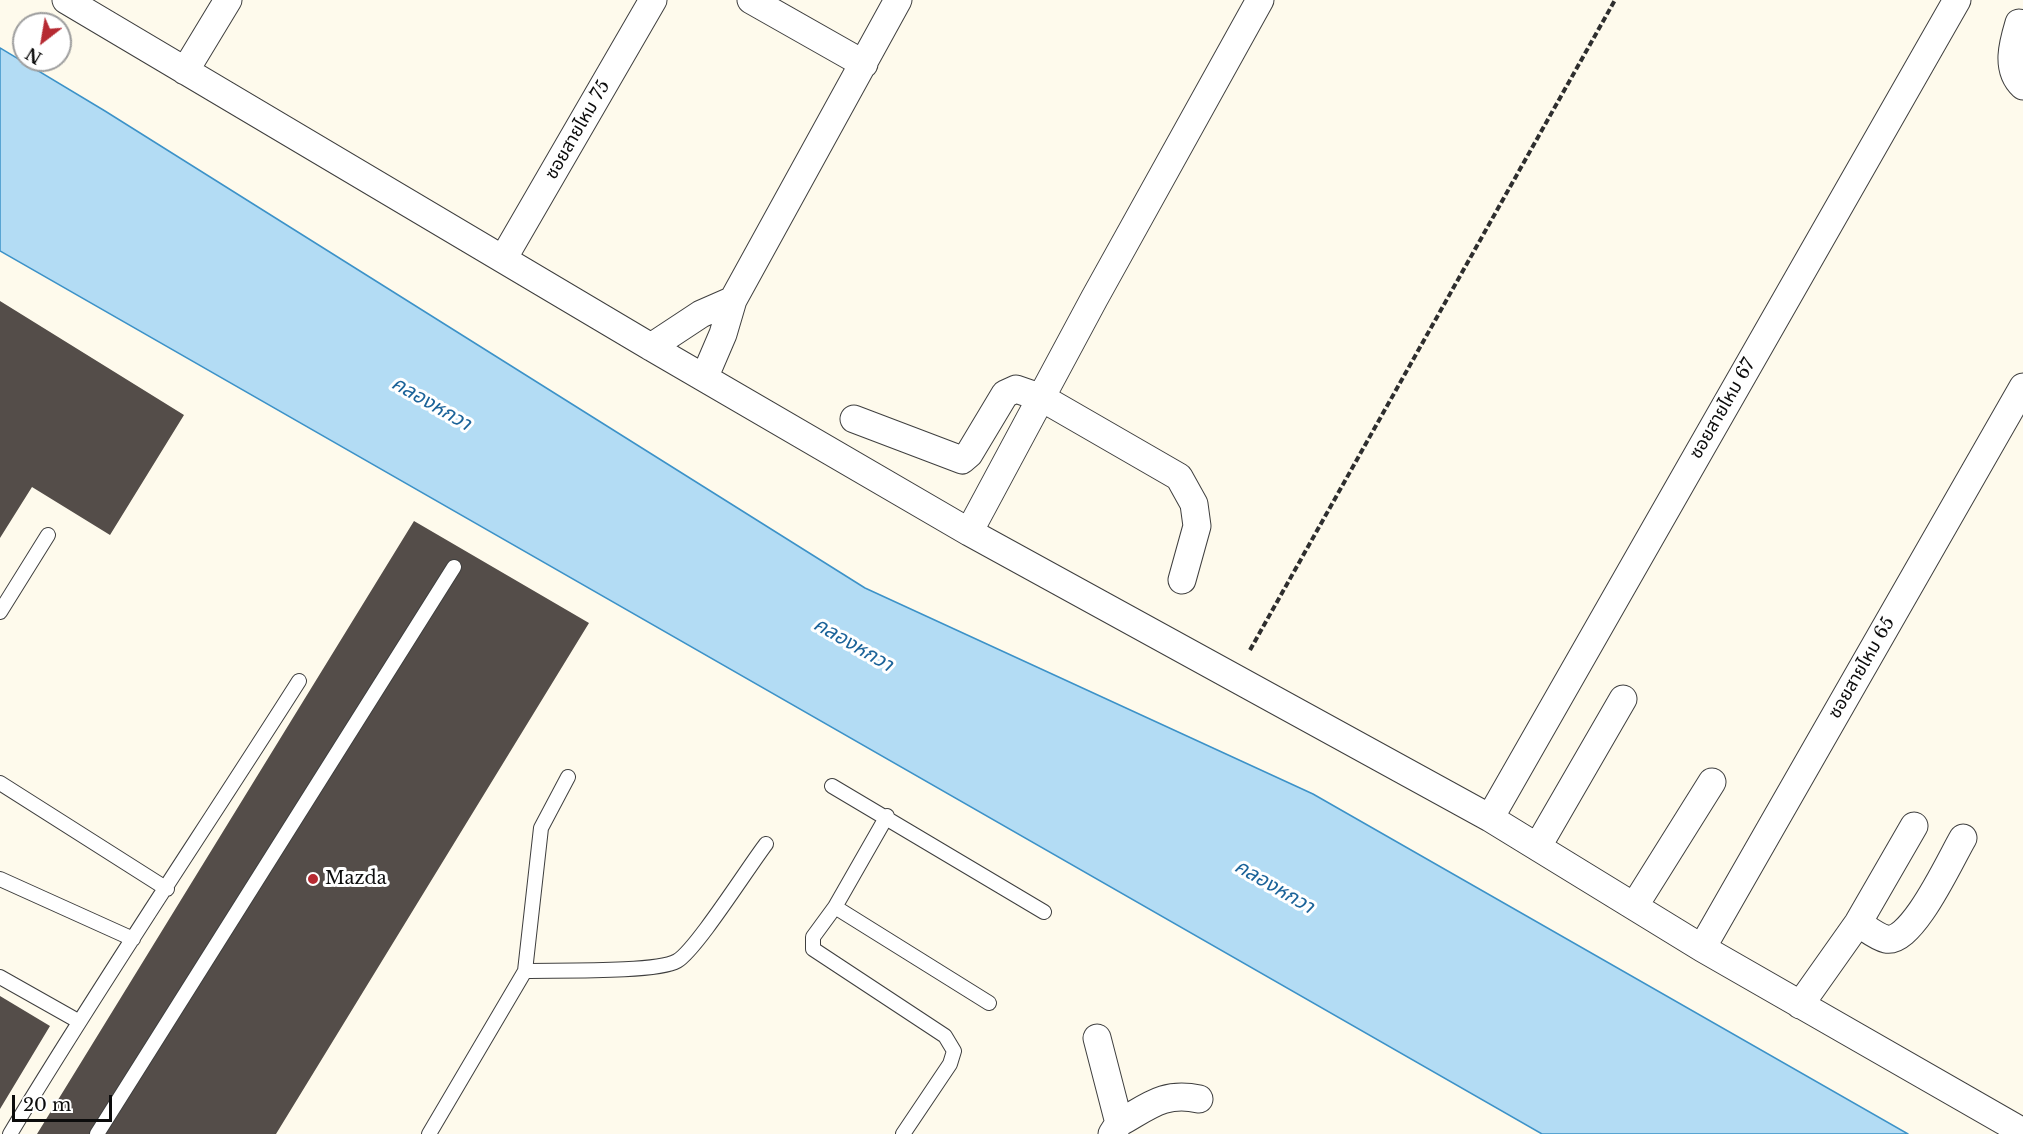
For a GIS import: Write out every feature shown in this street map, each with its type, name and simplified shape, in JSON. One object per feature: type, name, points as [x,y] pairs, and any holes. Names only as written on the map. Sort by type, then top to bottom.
[{"type":"street","points":[[185,71],[228,0]]},
{"type":"street","name":"ซอยสายไหม 75","points":[[503,260],[653,0]]},
{"type":"street","points":[[751,0],[864,64]]},
{"type":"street","points":[[705,376],[723,334],[733,300],[898,0]]},
{"type":"street","points":[[969,532],[1260,0]]},
{"type":"street","name":"ซอยสายไหม 67","points":[[1490,818],[1957,0]]},
{"type":"street","points":[[78,3],[185,71],[651,347],[705,376],[841,459],[969,532],[1490,818],[1702,948],[2023,1132]]},
{"type":"street","points":[[2019,23],[2010,54],[2018,82],[2023,86]]},
{"type":"street","points":[[651,347],[701,314],[733,300]]},
{"type":"street","name":"ซอยสายไหม 65","points":[[1702,948],[2023,387]]},
{"type":"street","points":[[854,419],[951,458],[962,460],[969,454],[1005,394],[1016,389],[1042,398],[1179,477],[1194,504],[1197,526],[1182,580]]},
{"type":"street","points":[[1538,846],[1623,699]]},
{"type":"street","points":[[1635,905],[1712,782]]},
{"type":"street","points":[[1800,1005],[1858,923],[1914,826]]},
{"type":"street","points":[[1858,923],[1887,940],[1899,938],[1913,925],[1963,838]]},
{"type":"street","points":[[1097,1038],[1116,1129],[1164,1098],[1182,1095],[1199,1098]]},
{"type":"lane","points":[[0,612],[48,535]]},
{"type":"lane","points":[[97,1134],[454,567]]},
{"type":"lane","points":[[10,1134],[78,1021],[167,889],[299,681]]},
{"type":"lane","points":[[429,1134],[525,971],[541,828],[568,777]]},
{"type":"lane","points":[[0,783],[167,889]]},
{"type":"lane","points":[[832,786],[887,816],[1044,912]]},
{"type":"lane","points":[[887,816],[835,907],[813,937],[813,949],[945,1036],[954,1051],[950,1064],[903,1134]]},
{"type":"lane","points":[[525,971],[651,968],[677,961],[694,943],[766,843]]},
{"type":"lane","points":[[0,879],[133,939]]},
{"type":"lane","points":[[835,907],[988,1003]]},
{"type":"lane","points":[[0,977],[78,1021]]},
{"type":"path","points":[[1235,677],[1615,0]]},
{"type":"water","name":"คลองหกวา","points":[[0,48],[12,55],[12,72],[40,72],[105,111],[865,588],[1313,794],[1908,1134],[1542,1134],[0,251]]},
{"type":"building","points":[[0,301],[184,415],[110,535],[32,487],[0,538]]},
{"type":"building","name":"Mazda","points":[[414,521],[589,623],[276,1134],[37,1134]]},
{"type":"building","points":[[0,996],[50,1026],[0,1109]]},
{"type":"place","name":"Mazda","points":[[313,879]]}]
